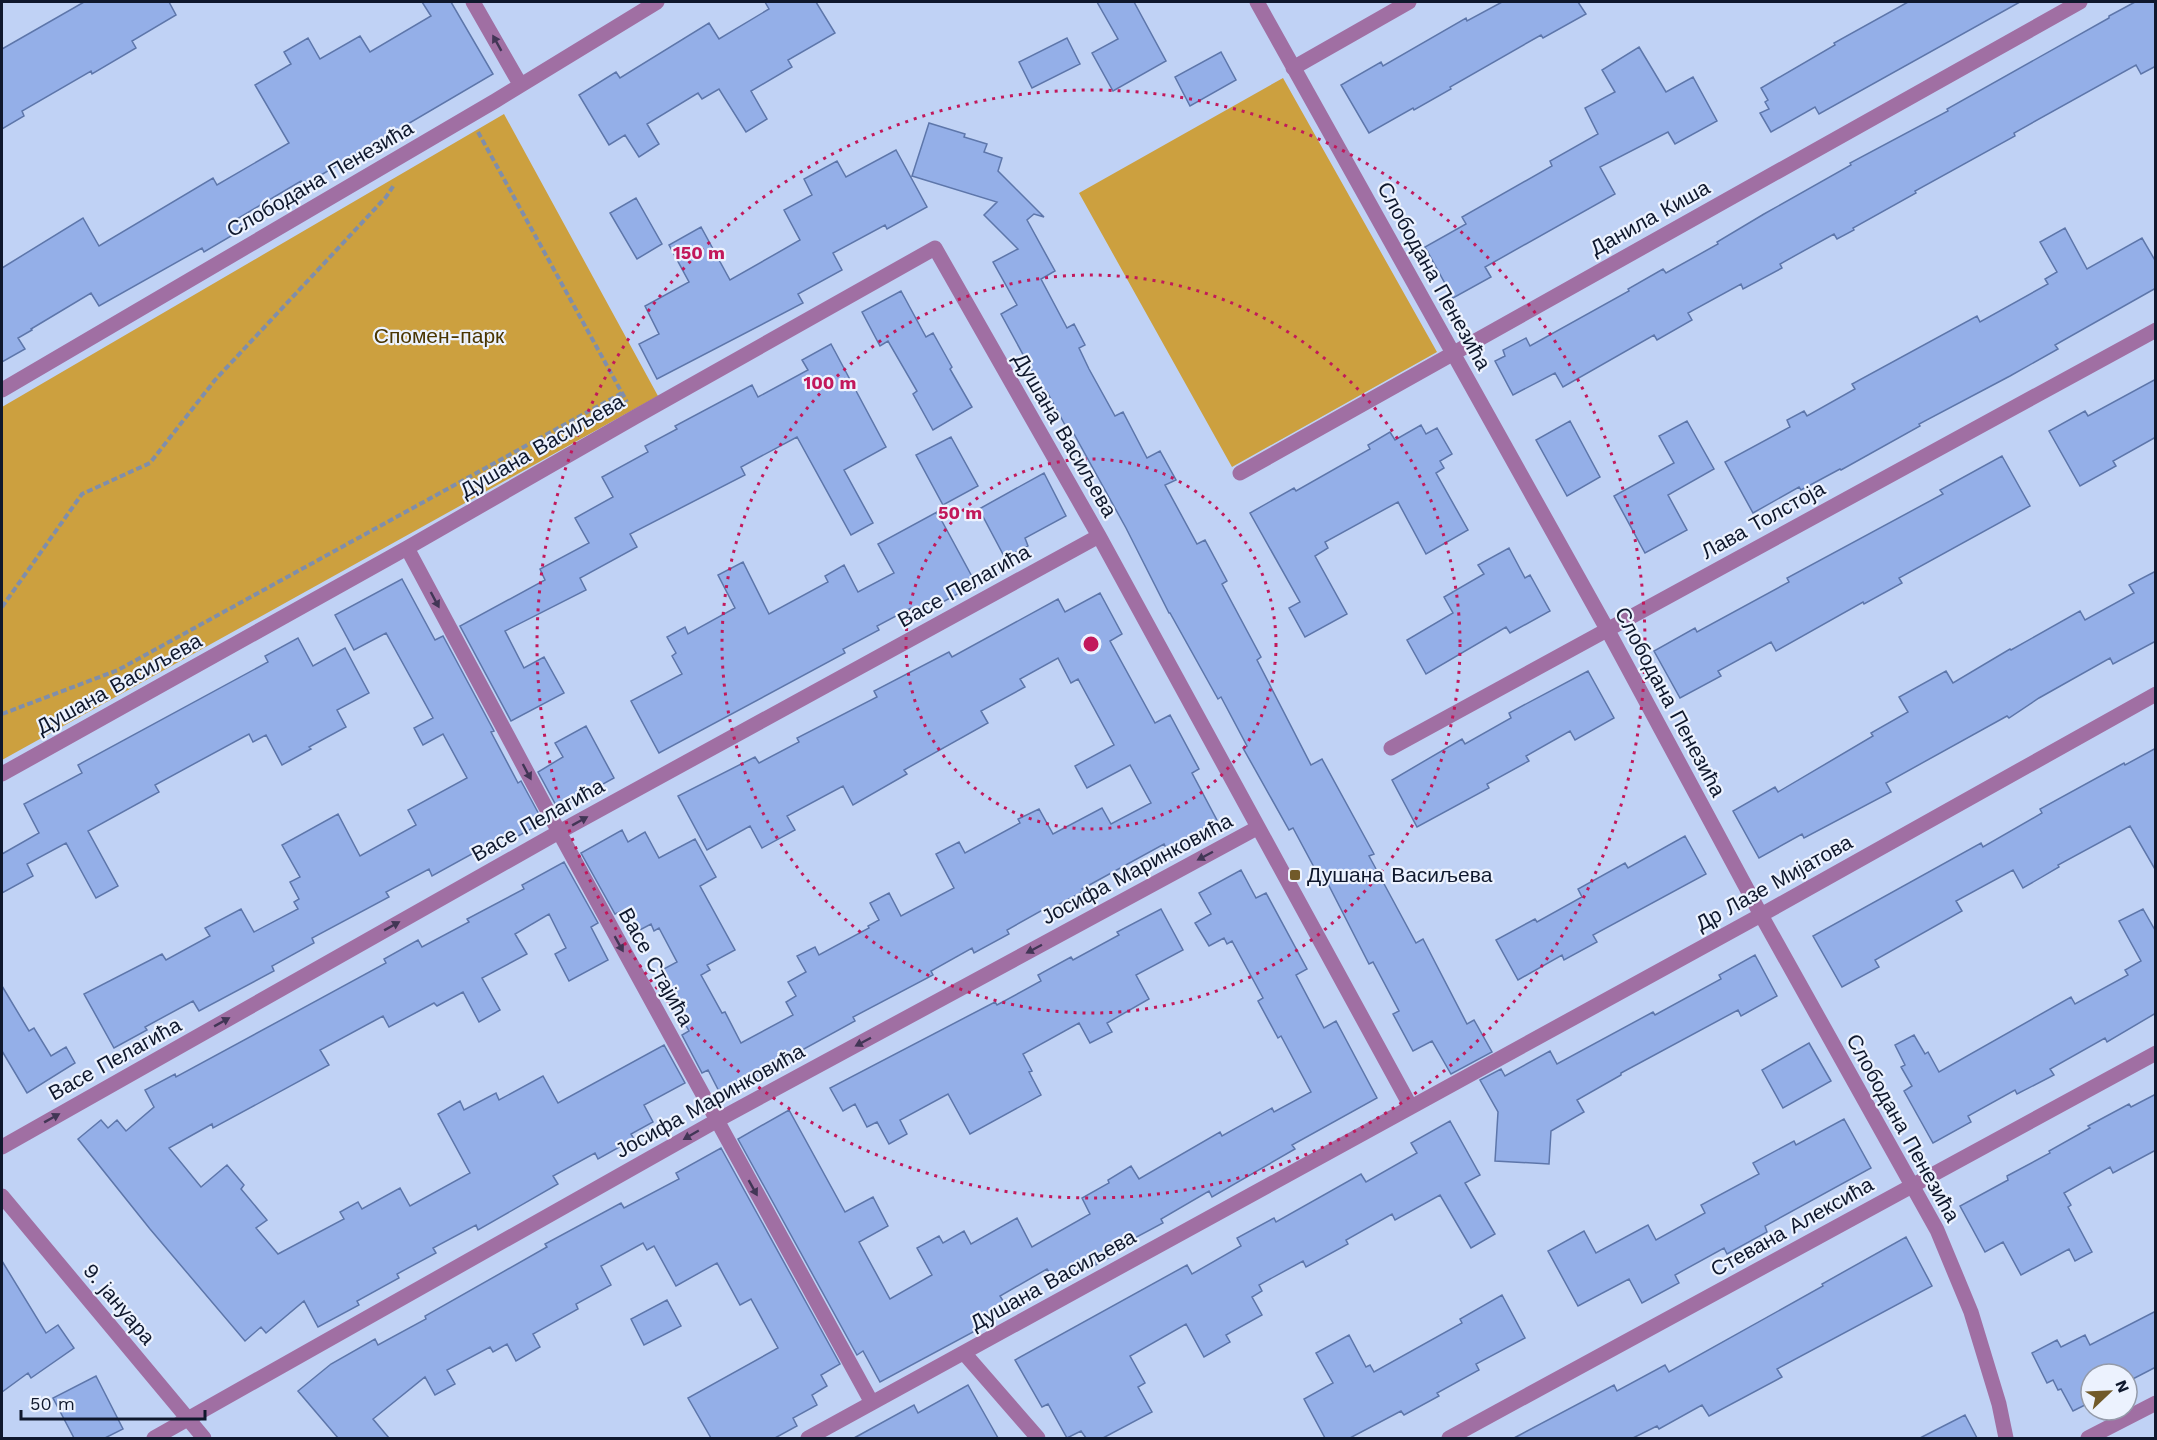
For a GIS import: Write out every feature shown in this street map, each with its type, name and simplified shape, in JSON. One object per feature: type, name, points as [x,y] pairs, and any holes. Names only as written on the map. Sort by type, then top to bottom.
[{"type":"street","points":[[473,2],[520,84]]},
{"type":"street","name":"Слободана Пенезића","points":[[2,390],[469,116],[657,2]]},
{"type":"street","name":"Слободана Пенезића","points":[[1257,2],[1607,629],[1761,915],[1913,1185],[1936,1230],[1971,1312],[1999,1404],[2006,1438]]},
{"type":"street","points":[[1293,68],[1409,2]]},
{"type":"street","name":"Данила Киша","points":[[1240,473],[2080,2]]},
{"type":"street","name":"Душана Васиљева","points":[[2,774],[407,549],[935,248],[1099,536],[1411,1107],[808,1438]]},
{"type":"street","name":"Лава Толстоја","points":[[1391,748],[2156,330]]},
{"type":"street","name":"Васе Пелагића","points":[[2,1147],[559,832],[1099,536]]},
{"type":"street","name":"Васе Стајића","points":[[407,549],[716,1121],[872,1403]]},
{"type":"street","name":"Др Лазе Мијатова","points":[[1411,1107],[2156,694]]},
{"type":"street","name":"Јосифа Маринковића","points":[[154,1438],[716,1121],[1257,828]]},
{"type":"street","name":"Стевана Алексића","points":[[1449,1438],[2156,1053]]},
{"type":"street","name":"9. јануара","points":[[2,1196],[204,1438]]},
{"type":"street","points":[[964,1353],[1038,1438]]},
{"type":"street","points":[[2088,1438],[2156,1403]]},
{"type":"path","points":[[469,116],[635,417]]},
{"type":"path","points":[[2,607],[82,494],[150,463],[215,380],[386,197],[398,179]]},
{"type":"path","points":[[2,714],[118,670],[622,393]]},
{"type":"green space","points":[[1283,78],[1437,352],[1232,467],[1079,193]]},
{"type":"green space","name":"Спомен-парк","points":[[504,114],[658,396],[2,760],[2,407]]},
{"type":"building","points":[[84,2],[169,2],[176,15],[132,41],[136,48],[22,111],[24,116],[2,129],[2,49]]},
{"type":"building","points":[[422,2],[451,2],[493,74],[304,185],[301,181],[237,219],[243,229],[204,252],[202,248],[99,306],[91,293],[18,338],[25,349],[2,362],[2,268],[83,218],[99,246],[213,178],[217,185],[289,143],[255,85],[291,64],[284,52],[308,38],[320,59],[360,36],[370,52],[431,16]]},
{"type":"building","points":[[765,2],[816,2],[835,33],[788,60],[792,67],[751,91],[767,119],[746,132],[719,89],[702,99],[698,93],[647,124],[659,144],[639,157],[625,135],[609,145],[579,95],[616,72],[620,78],[709,23],[719,39],[769,9]]},
{"type":"building","points":[[1097,2],[1134,2],[1166,61],[1113,91],[1092,53],[1118,39]]},
{"type":"building","points":[[1502,2],[1578,2],[1586,14],[1543,38],[1541,35],[1450,87],[1451,89],[1369,133],[1341,85],[1381,62],[1383,66],[1466,18],[1467,21]]},
{"type":"building","points":[[1908,2],[2020,2],[1819,114],[1815,107],[1771,132],[1760,113],[1769,109],[1765,102],[1768,100],[1761,88],[1835,45],[1834,43]]},
{"type":"building","points":[[2135,2],[2156,2],[2156,66],[2141,74],[2136,65],[2014,133],[2015,136],[1915,191],[1916,193],[1853,228],[1854,230],[1837,239],[1834,234],[1780,264],[1782,268],[1743,289],[1741,284],[1688,313],[1692,320],[1657,340],[1654,335],[1563,387],[1555,373],[1513,395],[1495,361],[1505,356],[1503,350],[1526,338],[1530,346],[1629,291],[1628,289],[1663,269],[1666,273],[1851,165],[1850,163],[1948,111],[1947,109]]},
{"type":"building","points":[[1067,38],[1080,64],[1032,88],[1019,62]]},
{"type":"building","points":[[1639,47],[1666,92],[1693,77],[1717,121],[1675,144],[1668,132],[1600,167],[1615,194],[1485,267],[1491,277],[1453,298],[1425,247],[1466,224],[1462,217],[1552,166],[1550,161],[1598,134],[1585,108],[1615,92],[1602,70]]},
{"type":"building","points":[[1221,52],[1236,80],[1190,106],[1175,77]]},
{"type":"building","points":[[929,123],[965,134],[964,137],[987,144],[984,152],[1002,158],[998,171],[1044,217],[1034,214],[1027,220],[1055,271],[1041,279],[1067,328],[1074,324],[1085,345],[1079,348],[1115,416],[1123,412],[1147,458],[1160,451],[1176,480],[1165,485],[1197,544],[1205,540],[1227,581],[1222,584],[1261,657],[1257,660],[1311,765],[1322,759],[1374,854],[1369,856],[1416,943],[1423,939],[1467,1024],[1474,1020],[1492,1052],[1451,1074],[1432,1041],[1413,1051],[1393,1014],[1399,1011],[1373,962],[1369,964],[1326,880],[1322,882],[1293,828],[1289,830],[1243,748],[1247,746],[1221,697],[1218,699],[1169,613],[1126,528],[1074,434],[1071,436],[1047,392],[1044,393],[1001,314],[1017,305],[993,262],[1018,249],[984,215],[997,202],[912,176]]},
{"type":"building","points":[[896,150],[927,207],[887,229],[885,225],[833,253],[842,270],[798,294],[803,303],[657,379],[639,344],[659,334],[645,306],[689,282],[669,245],[701,227],[730,280],[800,240],[784,210],[812,195],[804,179],[837,161],[846,177]]},
{"type":"building","points":[[636,198],[662,244],[637,259],[610,213]]},
{"type":"building","points":[[2065,228],[2087,269],[2142,238],[2156,262],[2156,288],[2055,345],[2058,349],[2010,376],[1919,424],[1920,426],[1841,470],[1801,490],[1799,487],[1753,513],[1725,462],[1790,427],[1787,420],[1804,411],[1807,416],[1855,389],[1852,384],[1977,316],[1980,322],[2048,284],[2045,279],[2057,272],[2040,242]]},
{"type":"building","points":[[901,291],[926,337],[933,333],[972,407],[933,430],[913,394],[917,391],[888,341],[880,346],[862,312]]},
{"type":"building","points":[[831,344],[886,447],[844,470],[873,523],[851,535],[797,437],[741,467],[745,475],[630,534],[637,547],[580,578],[586,590],[505,631],[524,668],[544,657],[564,693],[511,721],[460,626],[545,580],[540,569],[589,543],[575,518],[613,497],[602,477],[648,452],[645,446],[677,429],[675,426],[752,385],[758,397],[808,370],[802,360]]},
{"type":"building","points":[[2156,379],[2156,437],[2113,461],[2116,466],[2080,486],[2049,431],[2085,411],[2088,416]]},
{"type":"building","points":[[1570,421],[1600,477],[1567,496],[1536,440]]},
{"type":"building","points":[[1687,421],[1714,469],[1668,495],[1687,530],[1645,553],[1614,496],[1674,463],[1659,436]]},
{"type":"building","points":[[1421,425],[1426,434],[1437,428],[1452,454],[1440,461],[1444,468],[1436,473],[1468,530],[1426,554],[1398,502],[1325,542],[1328,548],[1315,556],[1347,614],[1305,637],[1289,608],[1300,602],[1250,513],[1294,488],[1296,491],[1370,449],[1368,445],[1390,432],[1395,440]]},
{"type":"building","points":[[951,437],[978,486],[943,505],[916,455]]},
{"type":"building","points":[[2002,456],[2030,506],[1899,578],[1902,583],[1864,604],[1863,602],[1776,651],[1771,642],[1718,671],[1721,676],[1680,698],[1654,651],[1695,628],[1697,632],[1789,582],[1787,578],[1943,494],[1940,490]]},
{"type":"building","points":[[1044,473],[1066,516],[1025,538],[1028,546],[1005,558],[979,509]]},
{"type":"building","points":[[937,512],[976,584],[941,603],[939,600],[914,614],[911,608],[877,626],[879,630],[843,649],[845,653],[659,753],[631,701],[682,674],[672,656],[676,653],[667,637],[685,627],[688,634],[735,608],[718,575],[743,562],[769,614],[828,582],[825,576],[844,565],[858,592],[894,573],[878,544]]},
{"type":"building","points":[[1509,548],[1525,578],[1530,575],[1550,611],[1510,633],[1506,627],[1426,674],[1407,640],[1453,613],[1444,597],[1484,574],[1478,565]]},
{"type":"building","points":[[2156,571],[2156,641],[2113,664],[2110,658],[2039,698],[2009,718],[2007,716],[1886,783],[1891,792],[1804,838],[1802,834],[1759,858],[1733,811],[1775,787],[1778,792],[1873,736],[1871,733],[1908,712],[1899,697],[1946,671],[1953,683],[2080,611],[2085,620],[2134,593],[2129,585]]},
{"type":"building","points":[[402,579],[435,640],[443,636],[494,731],[491,732],[518,783],[521,781],[541,818],[538,820],[540,824],[511,840],[508,834],[432,876],[429,869],[386,892],[389,897],[312,938],[314,943],[272,966],[274,971],[199,1011],[193,1001],[145,1027],[147,1030],[114,1048],[84,994],[162,954],[166,960],[210,936],[205,928],[241,909],[254,932],[298,909],[294,902],[299,899],[290,882],[300,877],[282,845],[338,814],[360,856],[416,825],[408,810],[467,778],[443,734],[423,745],[414,728],[433,718],[386,633],[354,650],[335,615]]},
{"type":"building","points":[[1100,593],[1122,634],[1110,641],[1155,723],[1170,715],[1199,769],[1192,773],[1219,824],[1168,852],[1164,844],[1082,889],[1084,891],[1047,911],[1046,908],[1007,930],[1009,934],[974,953],[972,948],[931,971],[933,975],[853,1017],[855,1021],[802,1050],[805,1055],[723,1099],[708,1070],[702,1073],[682,1035],[689,1031],[665,988],[668,986],[660,971],[677,962],[659,928],[654,931],[651,924],[636,932],[624,910],[615,914],[581,853],[622,830],[628,842],[645,832],[659,858],[695,839],[716,877],[700,886],[735,950],[707,965],[710,970],[701,975],[722,1013],[725,1012],[741,1043],[793,1015],[786,1002],[796,996],[788,982],[806,972],[797,956],[815,947],[819,955],[869,928],[868,926],[879,920],[870,903],[889,893],[901,916],[954,888],[936,854],[959,842],[965,853],[1020,823],[1018,819],[1039,809],[1053,834],[1102,808],[1111,824],[1151,803],[1130,765],[1087,788],[1075,766],[1114,745],[1078,679],[1071,683],[1058,658],[1020,679],[1025,687],[981,711],[988,723],[904,770],[907,774],[853,805],[843,786],[787,816],[795,830],[762,848],[750,826],[707,850],[678,796],[755,757],[759,763],[799,742],[797,738],[877,697],[874,691],[949,652],[952,657],[1058,599],[1065,612]]},
{"type":"building","points":[[298,638],[313,666],[345,648],[369,693],[337,710],[346,727],[282,765],[266,735],[253,742],[249,734],[155,785],[159,792],[88,831],[118,886],[96,898],[66,843],[27,864],[33,876],[2,893],[2,854],[39,833],[24,804],[82,773],[78,765],[268,662],[265,656]]},
{"type":"building","points":[[1588,671],[1614,718],[1575,740],[1570,731],[1526,756],[1529,761],[1487,784],[1489,788],[1417,827],[1392,780],[1462,739],[1465,744],[1511,718],[1509,713]]},
{"type":"building","points":[[586,726],[614,778],[558,809],[538,772],[563,757],[555,743]]},
{"type":"building","points":[[2156,748],[2156,871],[2130,826],[2058,865],[2059,867],[2023,888],[2013,870],[1956,901],[1962,911],[1875,960],[1879,967],[1842,987],[1813,936],[1981,843],[1983,847],[2042,813],[2040,809]]},
{"type":"building","points":[[1685,836],[1706,874],[1593,935],[1597,942],[1564,960],[1562,955],[1518,980],[1496,940],[1535,919],[1537,922],[1582,897],[1578,889],[1625,863],[1628,868]]},
{"type":"building","points":[[564,862],[598,923],[591,927],[608,960],[569,981],[555,954],[566,948],[549,914],[515,934],[527,954],[482,978],[500,1010],[479,1022],[463,992],[437,1006],[434,1003],[389,1027],[383,1016],[320,1050],[329,1065],[213,1128],[212,1124],[169,1148],[201,1187],[227,1165],[244,1185],[241,1189],[267,1220],[256,1228],[278,1254],[344,1219],[340,1212],[358,1202],[362,1209],[400,1188],[410,1206],[470,1173],[438,1114],[460,1101],[464,1110],[496,1093],[499,1100],[543,1076],[558,1103],[664,1045],[685,1083],[644,1105],[653,1122],[631,1134],[634,1139],[598,1159],[595,1153],[553,1176],[558,1184],[478,1230],[476,1225],[433,1248],[436,1253],[397,1274],[399,1278],[357,1301],[359,1305],[318,1327],[304,1301],[266,1333],[261,1327],[245,1341],[150,1229],[78,1139],[101,1120],[108,1128],[117,1120],[126,1131],[154,1107],[145,1090],[175,1074],[176,1077],[386,963],[384,959],[418,940],[422,947],[469,922],[467,919],[524,889],[522,885]]},
{"type":"building","points":[[1241,870],[1256,898],[1266,893],[1307,969],[1296,975],[1324,1028],[1336,1021],[1377,1098],[1292,1145],[1295,1149],[1212,1197],[1209,1191],[1161,1219],[1163,1223],[1129,1241],[1131,1245],[1096,1265],[1094,1260],[1055,1281],[1047,1269],[1000,1296],[1005,1304],[984,1316],[988,1324],[880,1382],[863,1351],[857,1355],[738,1139],[789,1110],[845,1212],[873,1197],[888,1226],[859,1242],[890,1299],[932,1275],[917,1248],[939,1236],[943,1243],[964,1231],[971,1244],[1017,1218],[1032,1247],[1090,1214],[1082,1198],[1109,1183],[1108,1180],[1131,1166],[1139,1179],[1220,1132],[1222,1136],[1272,1108],[1274,1112],[1311,1092],[1281,1036],[1278,1038],[1258,1001],[1263,998],[1232,941],[1227,944],[1224,938],[1209,946],[1195,923],[1211,914],[1199,893]]},
{"type":"building","points":[[1161,909],[1183,950],[1136,975],[1149,999],[1107,1023],[1112,1032],[1090,1043],[1079,1023],[1023,1054],[1041,1095],[970,1134],[948,1094],[900,1120],[907,1134],[889,1144],[877,1122],[867,1127],[855,1104],[843,1111],[830,1088],[995,1002],[997,1005],[1041,981],[1038,975],[1071,957],[1073,960],[1119,935],[1117,932]]},
{"type":"building","points":[[2143,909],[2156,932],[2156,1013],[2107,1042],[2105,1038],[2050,1069],[2054,1075],[2017,1094],[2015,1090],[1968,1116],[1971,1122],[1933,1143],[1904,1091],[1912,1086],[1901,1067],[1905,1065],[1895,1045],[1914,1035],[1925,1054],[1928,1052],[1939,1072],[2071,997],[2075,1004],[2128,975],[2125,970],[2141,961],[2119,921]]},
{"type":"building","points":[[1755,955],[1777,996],[1741,1016],[1738,1010],[1621,1073],[1577,1100],[1584,1112],[1551,1131],[1549,1164],[1495,1161],[1498,1112],[1480,1080],[1501,1069],[1505,1076],[1550,1051],[1557,1064],[1653,1012],[1655,1015],[1721,979],[1719,975]]},
{"type":"building","points":[[2,986],[29,1031],[34,1028],[51,1056],[66,1047],[75,1063],[27,1093],[2,1051]]},
{"type":"building","points":[[1809,1043],[1831,1081],[1783,1108],[1762,1070]]},
{"type":"building","points":[[2156,1094],[2156,1150],[2113,1173],[2110,1167],[2064,1193],[2071,1205],[2068,1207],[2092,1252],[2075,1261],[2069,1249],[2021,1275],[2003,1242],[1985,1252],[1960,1206],[2008,1180],[2007,1176],[2050,1153],[2049,1151],[2090,1128],[2088,1126],[2129,1104],[2131,1107]]},
{"type":"building","points":[[1844,1119],[1871,1168],[1765,1226],[1767,1232],[1727,1254],[1724,1248],[1675,1275],[1679,1283],[1642,1303],[1629,1279],[1578,1306],[1548,1251],[1584,1231],[1596,1253],[1648,1225],[1656,1240],[1705,1213],[1701,1205],[1759,1174],[1753,1163],[1794,1141],[1796,1145]]},
{"type":"building","points":[[1450,1121],[1480,1175],[1465,1183],[1495,1234],[1471,1248],[1440,1195],[1395,1220],[1392,1214],[1346,1240],[1348,1244],[1306,1267],[1303,1261],[1259,1285],[1262,1291],[1252,1297],[1262,1315],[1226,1335],[1230,1342],[1204,1357],[1186,1324],[1130,1356],[1145,1383],[1138,1387],[1152,1412],[1103,1438],[1086,1438],[1081,1431],[1067,1438],[1048,1404],[1042,1407],[1015,1360],[1187,1265],[1192,1274],[1241,1246],[1237,1238],[1274,1218],[1276,1222],[1361,1174],[1366,1182],[1417,1153],[1411,1143]]},
{"type":"building","points":[[721,1148],[840,1364],[821,1375],[827,1386],[812,1395],[817,1405],[793,1418],[797,1426],[775,1438],[711,1438],[688,1398],[778,1348],[751,1299],[740,1305],[717,1263],[676,1286],[654,1246],[647,1250],[643,1243],[601,1266],[611,1285],[576,1304],[578,1309],[533,1334],[540,1347],[516,1361],[507,1344],[493,1352],[490,1347],[447,1370],[455,1384],[435,1395],[425,1377],[373,1419],[389,1438],[338,1438],[298,1391],[331,1364],[375,1339],[378,1345],[426,1319],[425,1316],[547,1247],[545,1244],[621,1203],[624,1208],[679,1179],[676,1173]]},
{"type":"building","points":[[1906,1237],[1932,1286],[1777,1369],[1782,1377],[1709,1416],[1702,1405],[1659,1429],[1657,1426],[1633,1438],[1514,1438],[1614,1385],[1617,1391],[1665,1365],[1669,1372]]},
{"type":"building","points":[[2,1261],[46,1333],[58,1325],[74,1348],[31,1378],[28,1373],[2,1392]]},
{"type":"building","points":[[1502,1295],[1525,1338],[1476,1364],[1479,1370],[1437,1393],[1439,1396],[1404,1415],[1401,1411],[1350,1438],[1325,1438],[1304,1399],[1333,1383],[1316,1353],[1349,1335],[1366,1367],[1370,1365],[1374,1372],[1462,1323],[1460,1319]]},
{"type":"building","points":[[667,1300],[681,1326],[644,1345],[631,1319]]},
{"type":"building","points":[[2156,1311],[2156,1367],[2139,1376],[2139,1362],[2079,1362],[2079,1408],[2073,1411],[2061,1389],[2058,1390],[2053,1380],[2047,1383],[2032,1353],[2057,1340],[2061,1347],[2085,1335],[2090,1345]]},
{"type":"building","points":[[96,1376],[123,1429],[105,1438],[74,1438],[53,1398]]},
{"type":"building","points":[[968,1385],[998,1438],[854,1438],[914,1405],[918,1413]]},
{"type":"building","points":[[1965,1415],[1977,1438],[1920,1438]]},
{"type":"place","name":"Душана Васиљева","points":[[1295,875]]}]
